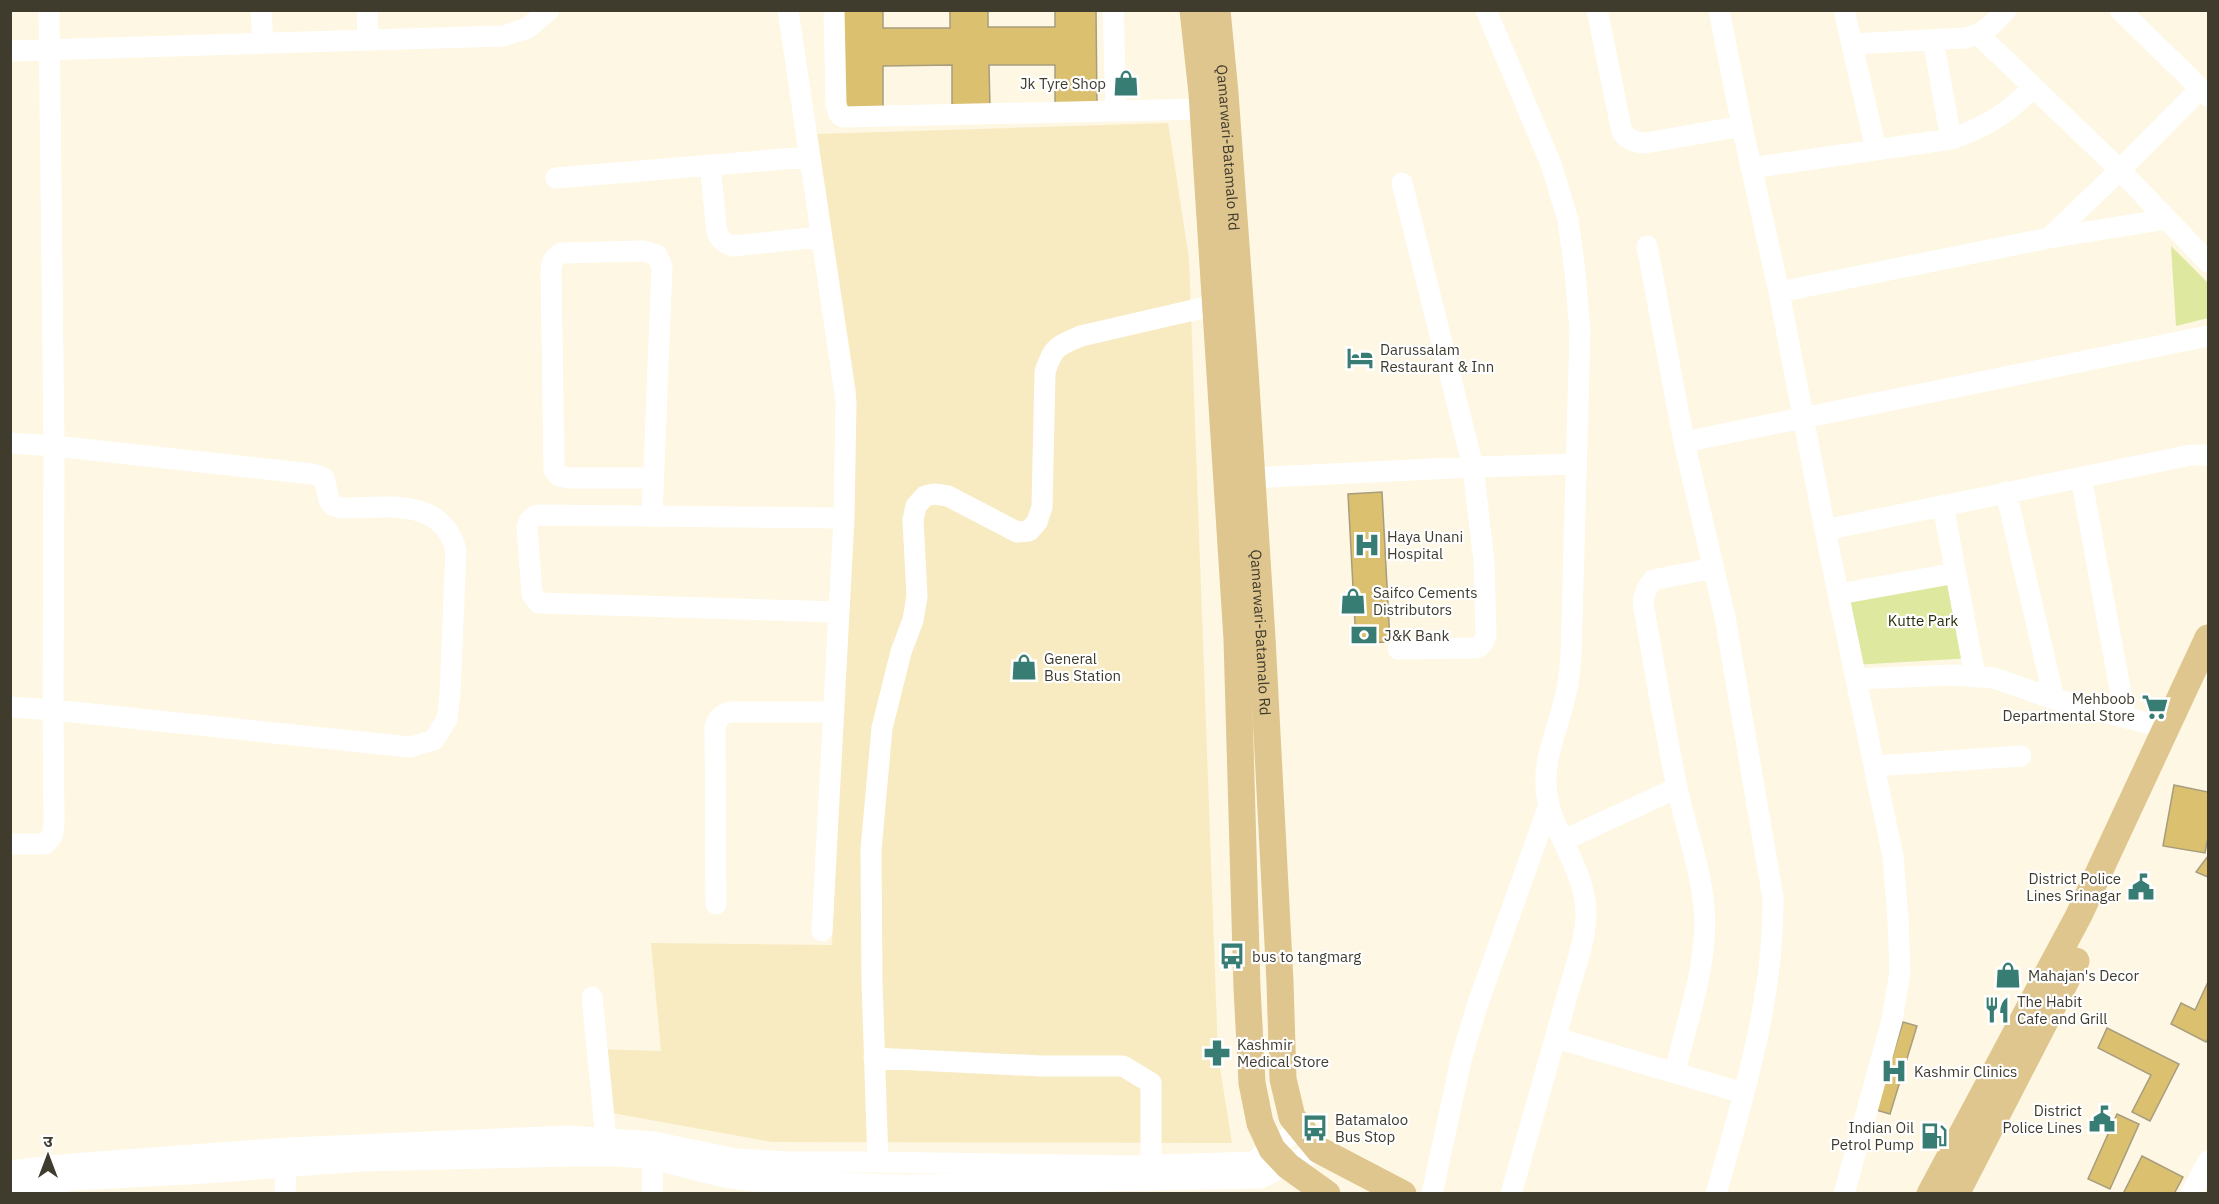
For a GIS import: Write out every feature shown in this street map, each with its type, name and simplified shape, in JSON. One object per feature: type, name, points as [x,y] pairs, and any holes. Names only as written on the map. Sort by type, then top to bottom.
[{"type":"main road","name":"Qamarwari-Batamalo Rd","points":[[1193,10],[1203,109],[1237,639],[1246,988],[1251,1083],[1267,1170]]},
{"type":"main road","name":"Qamarwari-Batamalo Rd","points":[[1217,10],[1252,478],[1280,982],[1283,1079],[1292,1117],[1319,1150],[1403,1194]]},
{"type":"main road","points":[[1930,1194],[2079,915],[2208,638]]},
{"type":"main road","points":[[1956,1194],[2096,921],[2208,677]]},
{"type":"main road","points":[[1267,1170],[1327,1194]]},
{"type":"street","points":[[10,844],[45,844],[52,836],[54,825],[54,446],[49,10]]},
{"type":"street","points":[[261,10],[263,44]]},
{"type":"street","points":[[367,10],[368,40]]},
{"type":"street","points":[[10,51],[503,36],[528,28],[549,10]]},
{"type":"street","points":[[788,10],[846,401],[844,518],[822,931]]},
{"type":"street","points":[[834,10],[836,104],[839,114],[843,117],[1203,109]]},
{"type":"street","points":[[1113,10],[1116,111]]},
{"type":"street","points":[[1486,10],[1551,164],[1568,220],[1580,331],[1571,656],[1567,692],[1548,764],[1545,785],[1549,805],[1586,898],[1586,919],[1556,1038],[1511,1194]]},
{"type":"street","points":[[1598,10],[1622,132],[1627,139],[1646,143],[1742,126]]},
{"type":"street","points":[[1719,10],[1779,292],[1825,530],[1893,857],[1900,972],[1892,1020],[1844,1194]]},
{"type":"street","points":[[1844,10],[1876,150]]},
{"type":"street","points":[[1852,44],[1965,38],[1979,35],[1990,28],[2007,10]]},
{"type":"street","points":[[2049,238],[2204,92],[2120,10]]},
{"type":"street","points":[[1979,35],[2120,170],[2208,262]]},
{"type":"street","points":[[1934,40],[1951,139]]},
{"type":"street","points":[[1751,168],[1951,139],[1977,130],[1998,118],[2018,103],[2033,87]]},
{"type":"street","points":[[556,178],[809,158]]},
{"type":"street","points":[[710,165],[717,232],[725,243],[733,246],[821,237]]},
{"type":"street","points":[[1398,649],[1475,648],[1480,647],[1486,634],[1484,562],[1473,467],[1402,183]]},
{"type":"street","points":[[1779,292],[2049,238],[2167,219]]},
{"type":"street","points":[[1647,246],[1684,442],[1725,617],[1773,898],[1774,930],[1756,1043],[1716,1194]]},
{"type":"street","points":[[652,516],[662,267],[660,261],[657,255],[643,251],[562,253],[552,262],[551,270],[554,470],[559,476],[569,478],[653,478]]},
{"type":"street","points":[[878,1162],[871,850],[882,728],[901,652],[913,620],[917,596],[913,520],[916,506],[925,496],[934,494],[948,496],[1017,532],[1029,531],[1037,522],[1042,507],[1045,372],[1051,353],[1062,344],[1081,336],[1215,305]]},
{"type":"street","points":[[1684,442],[2208,336]]},
{"type":"street","points":[[10,443],[313,474],[324,478],[329,500],[333,505],[341,508],[400,508],[427,512],[440,521],[452,535],[456,550],[447,719],[434,740],[427,743],[410,747],[10,707]]},
{"type":"street","points":[[1825,530],[2192,455],[2208,455]]},
{"type":"street","points":[[1252,478],[1576,464]]},
{"type":"street","points":[[2081,477],[2125,716]]},
{"type":"street","points":[[2006,492],[2054,699]]},
{"type":"street","points":[[1943,505],[1975,676]]},
{"type":"street","points":[[839,612],[539,603],[532,594],[527,527],[529,520],[534,516],[844,518]]},
{"type":"street","points":[[1674,1072],[1700,968],[1704,938],[1704,912],[1700,882],[1677,788],[1643,603],[1647,587],[1653,580],[1714,568]]},
{"type":"street","points":[[1839,594],[1956,573]]},
{"type":"street","points":[[1856,679],[1975,676],[1994,678],[2054,699],[2166,728]]},
{"type":"street","points":[[716,904],[715,728],[717,720],[722,714],[730,712],[834,712]]},
{"type":"street","points":[[1875,766],[2021,756]]},
{"type":"street","points":[[1564,840],[1677,788]]},
{"type":"street","points":[[1432,1194],[1461,1060],[1477,1006],[1549,805]]},
{"type":"street","points":[[592,997],[606,1138]]},
{"type":"street","points":[[1556,1038],[1743,1093]]},
{"type":"street","points":[[874,1058],[1041,1066],[1123,1066],[1151,1083],[1151,1166]]},
{"type":"street","points":[[1267,1170],[1301,1128]]},
{"type":"street","points":[[10,1189],[72,1172],[288,1149],[569,1136],[654,1142],[736,1159],[788,1162],[1151,1166],[1267,1170]]},
{"type":"street","points":[[10,1171],[72,1172],[286,1167],[361,1161],[620,1156],[653,1159],[724,1177],[754,1181],[908,1185],[1267,1170],[1319,1150]]},
{"type":"street","points":[[652,1194],[653,1159]]},
{"type":"street","points":[[2191,1194],[2208,1161]]},
{"type":"street","points":[[285,1194],[286,1167]]},
{"type":"shaded area","name":"General Bus Station","points":[[1168,123],[1189,258],[1218,1055],[1232,1143],[772,1142],[601,1111],[595,1049],[661,1051],[651,943],[832,945],[856,391],[817,134]]},
{"type":"green space","points":[[2171,246],[2208,283],[2208,318],[2176,326]]},
{"type":"green space","name":"Kutte Park","points":[[1956,573],[1972,658],[1853,665],[1839,594]]},
{"type":"building","points":[[839,10],[883,10],[883,28],[950,28],[950,10],[988,10],[988,27],[1055,27],[1055,10],[1096,10],[1097,106],[1055,107],[1055,65],[989,65],[990,108],[952,108],[952,65],[883,66],[883,107],[840,108]]},
{"type":"building","points":[[1382,492],[1390,642],[1356,643],[1348,494]]},
{"type":"building","points":[[2174,785],[2208,792],[2208,837],[2205,853],[2163,846]]},
{"type":"building","points":[[2208,856],[2208,877],[2196,872]]},
{"type":"building","points":[[2208,982],[2208,1038],[2206,1042],[2171,1024],[2181,1003],[2195,1010]]},
{"type":"building","points":[[1903,1022],[1917,1026],[1890,1114],[1876,1110]]},
{"type":"building","points":[[2107,1028],[2179,1064],[2150,1121],[2132,1112],[2151,1075],[2098,1048]]},
{"type":"building","points":[[2117,1114],[2139,1124],[2110,1189],[2088,1179]]},
{"type":"building","points":[[2142,1156],[2183,1177],[2174,1194],[2123,1194]]},
{"type":"place","name":"Jk Tyre Shop","points":[[1126,83]]},
{"type":"place","name":"Darussalam Restaurant & Inn","points":[[1360,358]]},
{"type":"place","name":"Haya Unani Hospital","points":[[1367,545]]},
{"type":"place","name":"Saifco Cements Distributors","points":[[1353,601]]},
{"type":"place","name":"J&K Bank","points":[[1364,635]]},
{"type":"place","name":"General Bus Station","points":[[1024,667]]},
{"type":"place","name":"Mehboob Departmental Store","points":[[2155,707]]},
{"type":"place","name":"District Police Lines Srinagar","points":[[2141,887]]},
{"type":"place","name":"bus to tangmarg","points":[[1232,956]]},
{"type":"place","name":"Mahajan's Decor","points":[[2008,975]]},
{"type":"place","name":"The Habit Cafe and Grill","points":[[1997,1010]]},
{"type":"place","name":"Kashmir Medical Store","points":[[1217,1053]]},
{"type":"place","name":"Kashmir Clinics","points":[[1894,1071]]},
{"type":"place","name":"District Police Lines","points":[[2102,1119]]},
{"type":"place","name":"Batamaloo Bus Stop","points":[[1315,1128]]},
{"type":"place","name":"Indian Oil Petrol Pump","points":[[1934,1136]]}]
